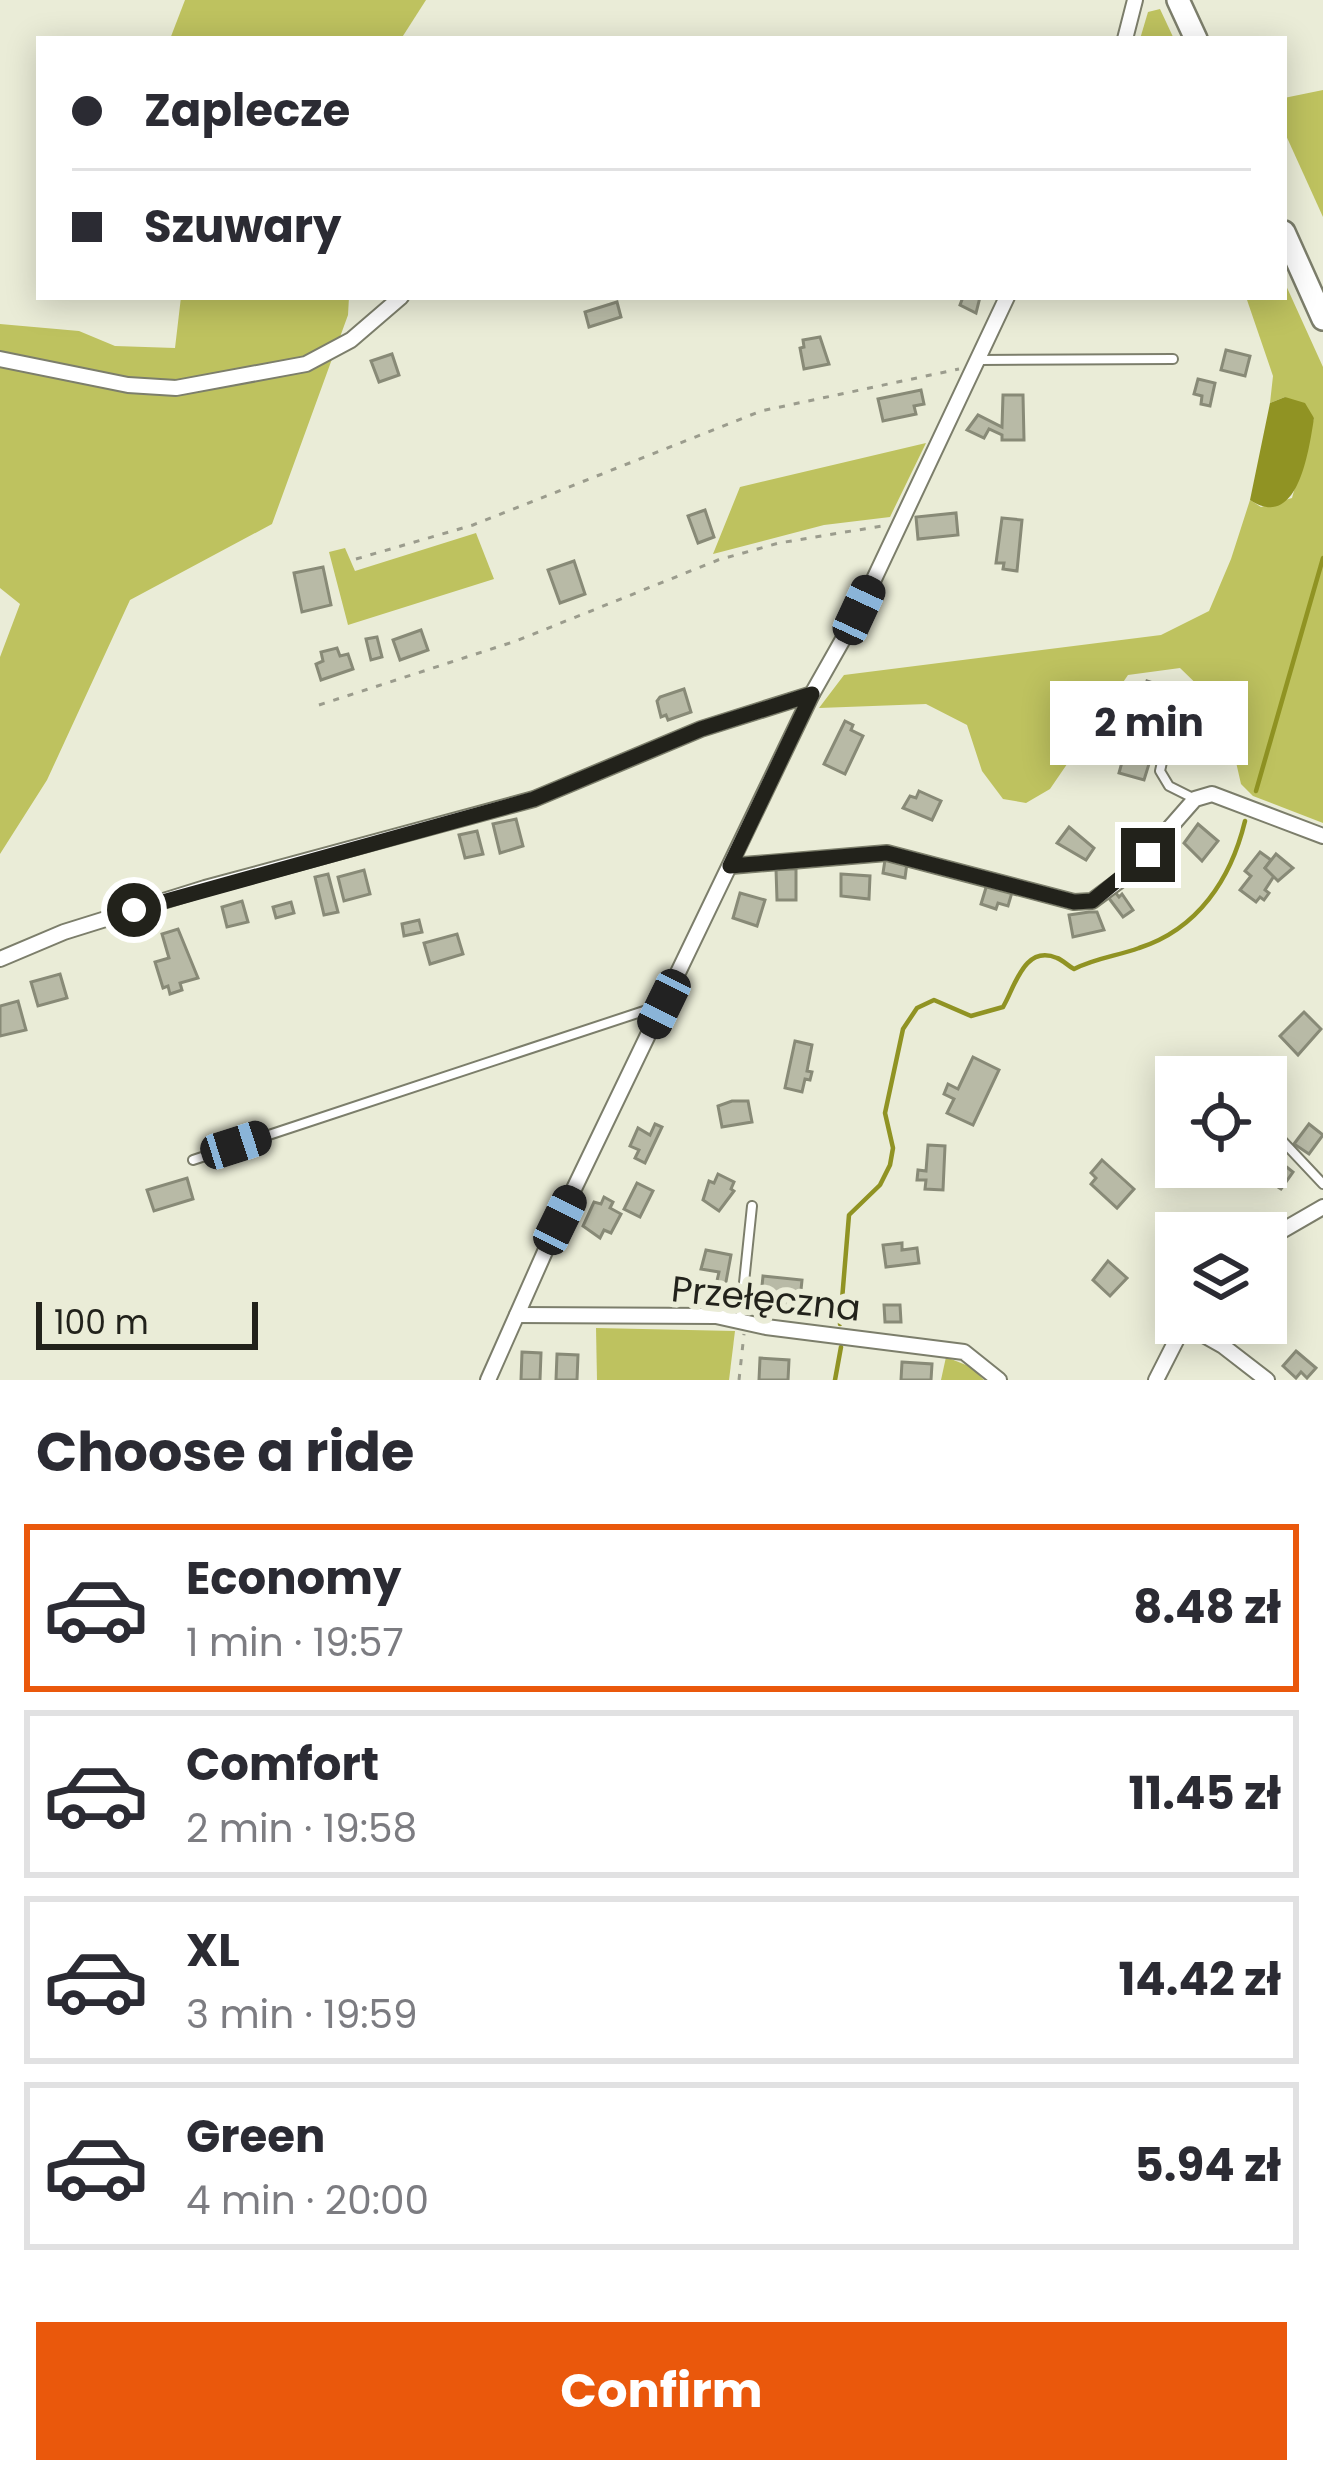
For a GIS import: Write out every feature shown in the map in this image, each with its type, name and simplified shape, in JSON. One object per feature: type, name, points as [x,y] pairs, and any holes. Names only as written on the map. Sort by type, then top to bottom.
[{"type":"main road","points":[[1178,0],[1195,36]]},
{"type":"main road","points":[[1287,239],[1323,319]]},
{"type":"street","points":[[1127,36],[1135,0]]},
{"type":"street","points":[[0,358],[128,385],[176,388],[306,364],[351,340],[398,300]]},
{"type":"street","points":[[488,1380],[812,694],[859,610],[1006,300]]},
{"type":"street","points":[[0,958],[64,932],[205,888],[534,799],[701,729],[812,694]]},
{"type":"street","points":[[730,866],[887,853],[1074,902],[1092,901],[1131,872],[1195,799],[1212,794],[1323,836]]},
{"type":"street","points":[[1287,1228],[1323,1207]]},
{"type":"street","name":"Przełęczna","points":[[517,1316],[716,1316],[964,1352],[999,1380]]},
{"type":"street","points":[[1156,1380],[1175,1344]]},
{"type":"street","points":[[1220,1344],[1267,1380]]},
{"type":"lane","points":[[976,363],[1173,359]]},
{"type":"lane","points":[[1172,718],[1160,771],[1169,785],[1195,799]]},
{"type":"lane","points":[[194,1160],[664,1004]]},
{"type":"lane","points":[[1287,1146],[1323,1184]]},
{"type":"lane","points":[[743,1322],[752,1205]]},
{"type":"path","points":[[356,559],[473,525],[761,411],[976,363]]},
{"type":"path","points":[[319,705],[516,640],[718,560],[778,543],[900,523]]},
{"type":"path","points":[[739,1380],[743,1322]]},
{"type":"green space","points":[[185,0],[426,0],[403,36],[171,36]]},
{"type":"green space","points":[[1160,9],[1173,36],[1141,36],[1148,12]]},
{"type":"green space","points":[[1323,90],[1323,217],[1287,138],[1287,97]]},
{"type":"green space","points":[[1287,288],[1323,367],[1323,823],[1253,796],[1241,784],[1228,727],[1212,699],[1180,668],[1128,675],[1050,789],[1026,803],[1003,799],[982,771],[967,725],[926,704],[819,708],[844,675],[1161,635],[1209,611],[1250,500],[1261,507],[1292,498],[1314,418],[1285,397],[1270,403],[1273,376],[1247,300],[1287,300]]},
{"type":"green space","points":[[181,300],[349,300],[348,315],[272,524],[130,600],[47,780],[0,854],[0,657],[20,604],[0,588],[0,324],[79,331],[115,346],[175,348]]},
{"type":"green space","points":[[926,443],[890,517],[824,525],[713,554],[740,487]]},
{"type":"green space","points":[[476,533],[494,579],[348,625],[329,552],[345,548],[355,571]]},
{"type":"green space","points":[[596,1328],[735,1331],[729,1380],[597,1380]]},
{"type":"green space","points":[[946,1357],[971,1367],[984,1380],[941,1380]]},
{"type":"shaded area","points":[[1285,397],[1305,403],[1314,418],[1312,432],[1290,497],[1266,507],[1250,500],[1270,403]]},
{"type":"building","points":[[962,300],[979,300],[976,313],[960,305]]},
{"type":"building","points":[[617,302],[621,317],[589,327],[585,312]]},
{"type":"building","points":[[820,337],[829,364],[804,369],[803,340]]},
{"type":"building","points":[[1226,350],[1250,356],[1245,376],[1221,370]]},
{"type":"building","points":[[392,354],[399,375],[379,382],[371,361]]},
{"type":"building","points":[[1198,379],[1215,383],[1210,406],[1201,404],[1202,396],[1194,394]]},
{"type":"building","points":[[921,390],[924,404],[914,406],[916,414],[883,421],[878,399]]},
{"type":"building","points":[[1003,395],[1023,395],[1024,440],[1002,440],[1002,435],[989,429],[984,438],[967,430],[978,415],[1002,427]]},
{"type":"building","points":[[705,510],[714,537],[698,543],[688,516]]},
{"type":"building","points":[[956,513],[958,535],[918,539],[916,517]]},
{"type":"building","points":[[1002,518],[1022,520],[1017,571],[996,563]]},
{"type":"building","points":[[574,561],[585,594],[560,603],[548,570]]},
{"type":"building","points":[[323,567],[331,605],[302,612],[294,573]]},
{"type":"building","points":[[421,630],[428,650],[400,660],[393,640]]},
{"type":"building","points":[[377,637],[382,657],[371,660],[366,639]]},
{"type":"building","points":[[337,648],[340,656],[348,654],[353,669],[321,680],[316,664],[323,661],[321,652]]},
{"type":"building","points":[[1147,681],[1165,687],[1157,712],[1163,714],[1159,727],[1153,725],[1151,731],[1133,724]]},
{"type":"building","points":[[684,689],[691,712],[668,720],[666,715],[661,717],[660,697]]},
{"type":"building","points":[[845,721],[863,736],[845,774],[824,764]]},
{"type":"building","points":[[1127,744],[1153,751],[1144,780],[1119,773]]},
{"type":"building","points":[[919,791],[941,801],[932,820],[903,808]]},
{"type":"building","points":[[516,819],[523,846],[500,853],[493,824]]},
{"type":"building","points":[[1198,824],[1218,841],[1202,861],[1184,843]]},
{"type":"building","points":[[1069,827],[1094,848],[1086,860],[1057,843]]},
{"type":"building","points":[[477,831],[483,854],[465,858],[459,835]]},
{"type":"building","points":[[1260,852],[1271,860],[1265,868],[1274,876],[1265,890],[1269,893],[1256,902],[1240,890],[1251,876],[1245,871]]},
{"type":"building","points":[[1276,854],[1293,868],[1278,881],[1265,868]]},
{"type":"building","points":[[885,860],[907,863],[905,878],[883,873]]},
{"type":"building","points":[[776,869],[796,869],[796,900],[777,900]]},
{"type":"building","points":[[364,870],[370,894],[344,901],[338,877]]},
{"type":"building","points":[[328,874],[338,912],[324,915],[315,877]]},
{"type":"building","points":[[841,874],[870,876],[869,899],[841,896]]},
{"type":"building","points":[[988,881],[1013,889],[1008,906],[998,903],[996,909],[981,904]]},
{"type":"building","points":[[1115,892],[1133,910],[1123,917],[1108,897]]},
{"type":"building","points":[[740,893],[765,900],[757,926],[733,918]]},
{"type":"building","points":[[242,901],[248,922],[227,927],[222,907]]},
{"type":"building","points":[[291,902],[294,913],[276,918],[273,907]]},
{"type":"building","points":[[1097,912],[1104,930],[1073,937],[1069,915]]},
{"type":"building","points":[[419,920],[422,932],[404,936],[402,924]]},
{"type":"building","points":[[178,929],[198,978],[180,983],[182,990],[170,994],[168,986],[163,988],[155,962],[169,958],[162,934]]},
{"type":"building","points":[[457,934],[463,954],[430,964],[424,943]]},
{"type":"building","points":[[60,974],[67,998],[38,1006],[31,982]]},
{"type":"building","points":[[18,1001],[26,1030],[0,1036],[0,1006]]},
{"type":"building","points":[[1304,1012],[1321,1029],[1298,1055],[1280,1036]]},
{"type":"building","points":[[795,1041],[812,1045],[807,1071],[812,1072],[802,1092],[785,1088]]},
{"type":"building","points":[[973,1057],[999,1070],[973,1125],[947,1113],[954,1099],[944,1094],[948,1084],[958,1089]]},
{"type":"building","points":[[748,1101],[752,1122],[722,1127],[718,1106]]},
{"type":"building","points":[[655,1124],[662,1127],[645,1163],[635,1158],[639,1150],[630,1146],[638,1128],[650,1135]]},
{"type":"building","points":[[1309,1124],[1323,1135],[1309,1154],[1294,1144]]},
{"type":"building","points":[[928,1145],[945,1146],[943,1190],[925,1189],[926,1180],[917,1180],[918,1170],[926,1171]]},
{"type":"building","points":[[1102,1160],[1134,1189],[1117,1208],[1091,1184],[1096,1178],[1091,1173]]},
{"type":"building","points":[[718,1174],[734,1182],[734,1191],[719,1211],[703,1200],[709,1181],[714,1183]]},
{"type":"building","points":[[187,1178],[193,1199],[154,1211],[147,1190]]},
{"type":"building","points":[[637,1183],[653,1191],[640,1217],[624,1209]]},
{"type":"building","points":[[604,1197],[621,1214],[611,1233],[604,1230],[600,1238],[583,1226],[594,1202],[601,1204]]},
{"type":"building","points":[[902,1243],[902,1250],[917,1248],[919,1263],[886,1267],[883,1245]]},
{"type":"building","points":[[706,1250],[731,1255],[725,1287],[716,1285],[719,1272],[701,1269]]},
{"type":"building","points":[[1108,1261],[1127,1278],[1110,1296],[1093,1280]]},
{"type":"building","points":[[763,1276],[802,1280],[799,1310],[773,1308],[774,1297],[761,1296]]},
{"type":"building","points":[[884,1305],[900,1305],[901,1322],[885,1322]]},
{"type":"building","points":[[1296,1351],[1316,1368],[1307,1378],[1301,1372],[1296,1378],[1283,1366]]},
{"type":"building","points":[[522,1352],[541,1353],[540,1380],[521,1380]]},
{"type":"building","points":[[557,1354],[578,1355],[577,1380],[556,1380]]},
{"type":"building","points":[[760,1358],[789,1360],[788,1380],[759,1380]]},
{"type":"building","points":[[902,1362],[932,1364],[931,1380],[901,1380]]},
{"type":"waterway","points":[[1256,791],[1323,558]]},
{"type":"waterway","points":[[840,1324],[849,1215],[880,1185],[890,1165],[893,1148],[885,1113],[903,1029],[917,1008],[934,1000],[971,1016],[1003,1007],[1022,970],[1036,957],[1057,958],[1074,969],[1160,939],[1209,899],[1231,863],[1245,821]]},
{"type":"waterway","points":[[835,1380],[841,1347]]},
{"type":"route","points":[[134,910],[534,799],[701,729],[812,694],[730,866],[887,853],[1074,902],[1092,901],[1148,855]]}]
